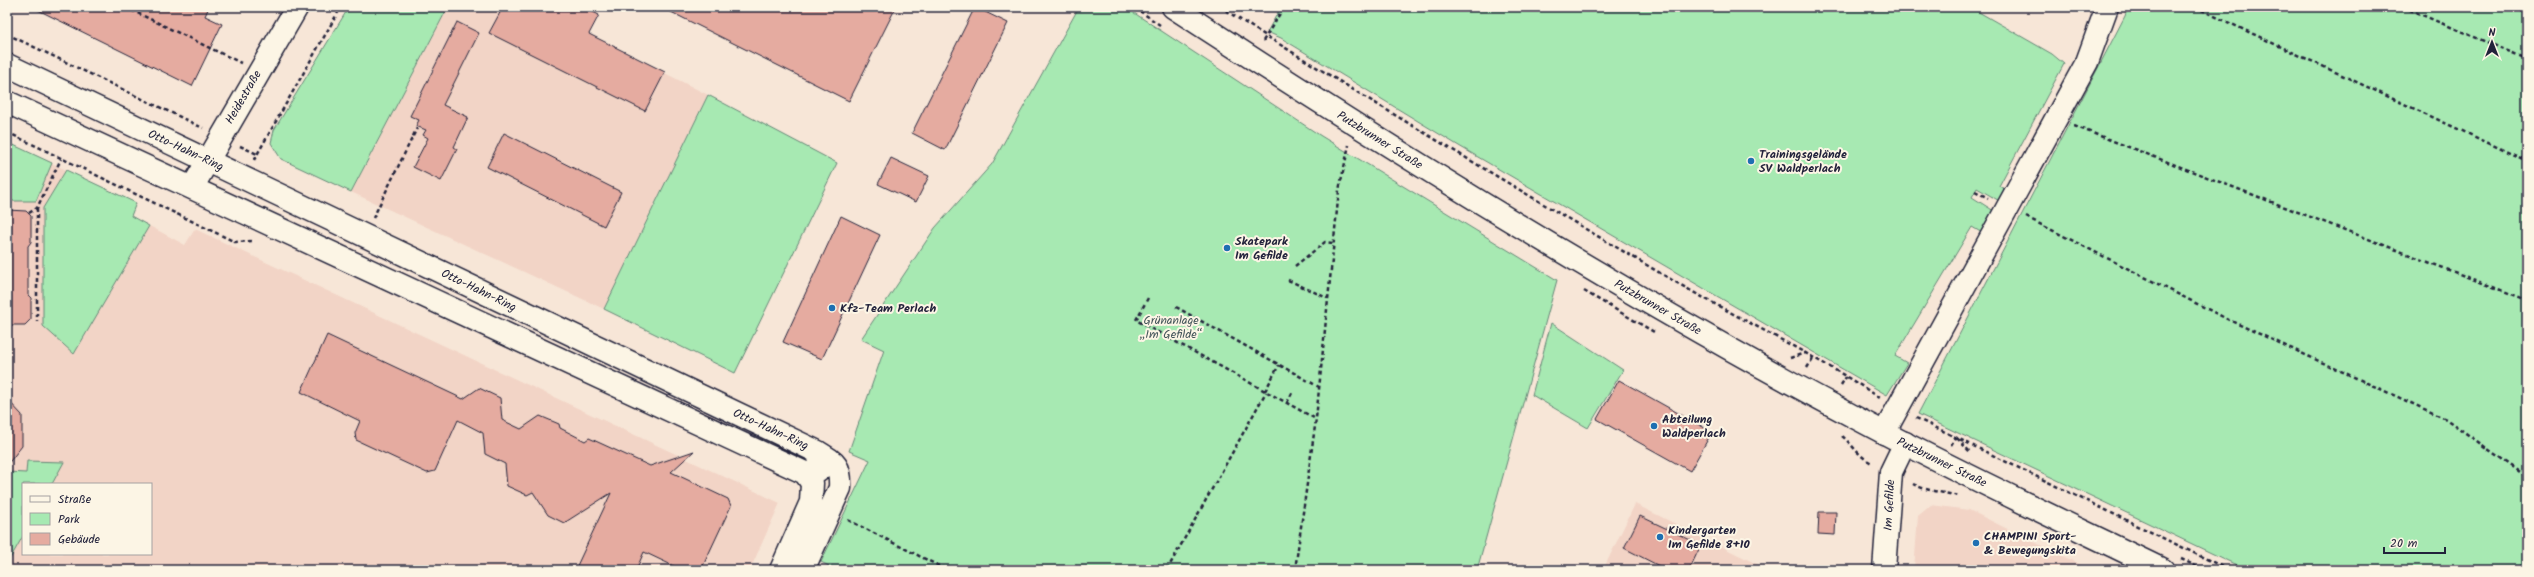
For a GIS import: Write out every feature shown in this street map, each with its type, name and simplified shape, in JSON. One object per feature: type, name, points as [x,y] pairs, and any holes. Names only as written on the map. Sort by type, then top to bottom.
[{"type":"street","name":"Heidestraße","points":[[192,188],[220,136],[297,7]]},
{"type":"street","name":"Putzbrunner Straße","points":[[1173,7],[1448,183],[1563,252],[1726,346],[1884,433],[2163,570]]},
{"type":"street","points":[[1884,433],[2057,120],[2087,62],[2107,7]]},
{"type":"street","name":"Otto-Hahn-Ring","points":[[7,65],[818,452],[821,468],[814,473],[805,473]]},
{"type":"street","points":[[7,102],[805,473],[812,483],[811,502],[781,570]]},
{"type":"street","name":"Im Gefilde","points":[[1884,570],[1890,472],[1904,443]]},
{"type":"street","points":[[803,570],[840,488],[841,473],[834,462],[818,452]]},
{"type":"path","points":[[125,7],[258,72]]},
{"type":"path","points":[[245,178],[257,154],[341,7]]},
{"type":"path","points":[[1220,7],[1675,282],[1805,353]]},
{"type":"path","points":[[1270,31],[1284,7]]},
{"type":"path","points":[[2194,7],[2527,161]]},
{"type":"path","points":[[2403,7],[2527,58]]},
{"type":"path","points":[[7,34],[257,154]]},
{"type":"path","points":[[2057,120],[2527,300]]},
{"type":"path","points":[[365,235],[417,128]]},
{"type":"path","points":[[7,132],[234,242],[262,241]]},
{"type":"path","points":[[1294,570],[1316,419],[1339,190],[1349,145]]},
{"type":"path","points":[[37,321],[37,208],[61,159]]},
{"type":"path","points":[[29,213],[37,208]]},
{"type":"path","points":[[2008,208],[2229,320],[2446,419],[2527,477]]},
{"type":"path","points":[[1295,266],[1325,242],[1333,243]]},
{"type":"path","points":[[1288,280],[1327,298]]},
{"type":"path","points":[[1148,298],[1136,320],[1316,419]]},
{"type":"path","points":[[1176,307],[1319,387]]},
{"type":"path","points":[[1807,369],[1813,358]]},
{"type":"path","points":[[1167,570],[1279,365]]},
{"type":"path","points":[[1841,387],[1846,377]]},
{"type":"path","points":[[1869,396],[1872,392]]},
{"type":"path","points":[[1287,403],[1292,394]]},
{"type":"path","points":[[1956,437],[2229,570]]},
{"type":"path","points":[[830,512],[948,570]]},
{"type":"shaded area","points":[[448,7],[535,7],[708,95],[604,309],[351,192]]},
{"type":"shaded area","points":[[7,142],[136,203],[131,216],[185,245],[195,229],[780,503],[750,570],[7,570]]},
{"type":"shaded area","name":"Kindergarten Im Gefilde 8+10","points":[[1635,504],[1769,570],[1603,570]]},
{"type":"shaded area","name":"CHAMPINI Sport- & Bewegungskita","points":[[1931,505],[1969,510],[2091,570],[1914,570],[1918,516]]},
{"type":"green space","points":[[349,7],[448,7],[351,192],[281,159],[271,143],[274,130]]},
{"type":"green space","name":"Grünanlage „Im Gefilde“","points":[[1079,7],[1125,7],[1321,136],[1557,280],[1477,570],[837,570],[821,562],[870,460],[849,451],[884,350],[861,339],[935,228],[992,164]]},
{"type":"green space","name":"Trainingsgelände SV Waldperlach","points":[[1281,7],[1970,7],[2052,54],[2064,64],[1999,186],[2010,192],[2003,203],[1977,188],[1972,197],[1997,213],[1984,234],[1972,227],[1895,356],[1907,363],[1887,395],[1459,146],[1281,38],[1267,32]]},
{"type":"green space","points":[[2128,7],[2527,7],[2527,570],[2247,570],[1918,414],[2125,16]]},
{"type":"green space","points":[[708,95],[837,163],[735,373],[604,309]]},
{"type":"green space","points":[[7,142],[52,163],[36,201],[7,201]]},
{"type":"green space","points":[[66,170],[136,203],[131,216],[149,226],[74,354],[43,326],[43,208]]},
{"type":"green space","points":[[1551,323],[1623,370],[1588,428],[1532,395]]},
{"type":"green space","points":[[27,461],[64,462],[53,483],[22,483],[22,538],[7,564],[7,472],[26,473]]},
{"type":"building","points":[[32,7],[209,7],[205,16],[222,24],[192,86]]},
{"type":"building","points":[[503,7],[583,7],[599,15],[589,34],[665,72],[645,111],[489,33]]},
{"type":"building","points":[[661,7],[896,7],[849,101]]},
{"type":"building","points":[[975,7],[1008,23],[945,150],[912,133]]},
{"type":"building","points":[[457,22],[479,33],[443,105],[468,117],[454,147],[457,149],[441,181],[413,167],[428,138],[423,135],[426,130],[416,126],[419,120],[410,116]]},
{"type":"building","points":[[504,133],[621,192],[604,226],[487,167]]},
{"type":"building","points":[[891,158],[929,176],[916,202],[878,184]]},
{"type":"building","points":[[7,210],[26,211],[31,216],[31,242],[28,246],[28,295],[31,298],[31,319],[25,325],[7,325]]},
{"type":"building","points":[[841,216],[880,235],[822,359],[783,342]]},
{"type":"building","points":[[327,335],[463,399],[479,388],[500,398],[502,420],[521,429],[540,416],[559,424],[560,428],[585,441],[589,438],[650,466],[694,451],[671,472],[728,499],[731,506],[701,570],[682,570],[644,552],[636,570],[575,570],[611,493],[564,523],[548,515],[533,492],[527,495],[507,486],[505,464],[485,454],[483,433],[458,420],[435,471],[427,473],[356,440],[355,433],[360,421],[301,392]]},
{"type":"building","name":"Abteilung Waldperlach","points":[[1619,380],[1712,432],[1690,471],[1597,419]]},
{"type":"building","points":[[7,399],[22,415],[22,446],[7,465]]},
{"type":"building","points":[[1819,512],[1836,512],[1835,535],[1818,534]]},
{"type":"building","points":[[1640,516],[1701,545],[1689,570],[1667,570],[1624,548]]},
{"type":"place","name":"Trainingsgelände SV Waldperlach","points":[[1751,161]]},
{"type":"place","name":"Skatepark Im Gefilde","points":[[1227,248]]},
{"type":"place","name":"Kfz-Team Perlach","points":[[832,308]]},
{"type":"place","name":"Abteilung Waldperlach","points":[[1654,426]]},
{"type":"place","name":"Kindergarten Im Gefilde 8+10","points":[[1660,537]]},
{"type":"place","name":"CHAMPINI Sport- & Bewegungskita","points":[[1976,543]]}]
